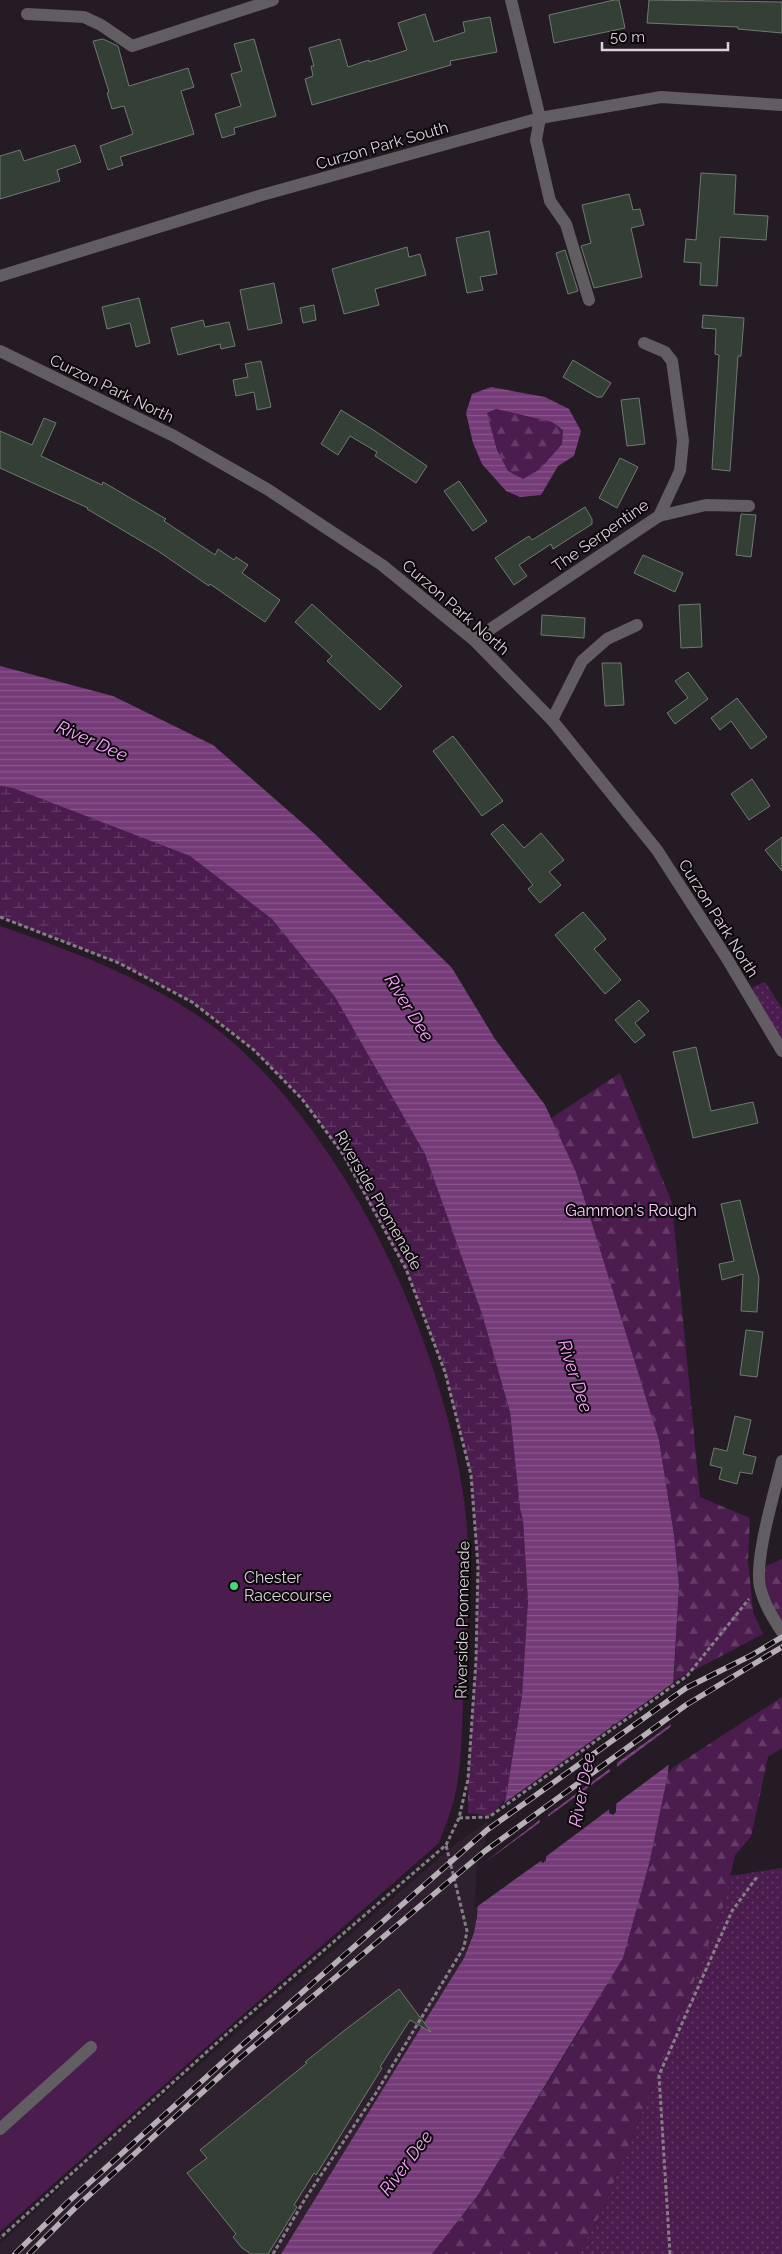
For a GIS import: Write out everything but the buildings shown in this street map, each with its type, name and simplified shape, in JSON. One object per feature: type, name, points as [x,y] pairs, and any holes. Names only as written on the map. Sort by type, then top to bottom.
[{"type":"street","points":[[28,14],[84,17],[101,25],[132,46],[273,0]]},
{"type":"street","points":[[511,0],[540,118],[536,140],[550,201],[566,224],[589,300]]},
{"type":"street","name":"Curzon Park South","points":[[0,276],[262,195],[540,118],[661,97],[782,105]]},
{"type":"street","name":"The Serpentine","points":[[474,640],[659,516],[680,471],[683,441],[672,361],[665,352],[644,343]]},
{"type":"street","name":"Curzon Park North","points":[[0,351],[174,436],[267,489],[382,565],[474,640],[552,720],[657,850],[726,956],[782,1051]]},
{"type":"street","points":[[659,516],[706,505],[749,506]]},
{"type":"street","points":[[552,720],[582,661],[607,639],[636,625]]},
{"type":"street","points":[[782,1461],[760,1555],[760,1586],[768,1609],[782,1632]]},
{"type":"street","points":[[0,2129],[91,2047]]},
{"type":"path","name":"Riverside Promenade","points":[[0,917],[127,967],[192,1002],[254,1050],[302,1099],[343,1154],[406,1269],[445,1372],[471,1475],[478,1566],[476,1660],[468,1779],[459,1818],[446,1845]]},
{"type":"path","points":[[459,1818],[489,1817],[687,1676],[760,1586]]},
{"type":"path","points":[[0,2238],[230,2031],[446,1845],[467,1931],[464,1947],[381,2085],[305,2199],[273,2254]]},
{"type":"path","points":[[670,2254],[659,2075],[732,1911],[757,1877]]},
{"type":"shaded area","points":[[488,1821],[474,1933],[464,1958],[281,2254],[0,2254],[0,2244],[105,2146],[454,1845]]},
{"type":"green space","points":[[496,409],[552,422],[563,430],[562,444],[540,469],[523,479],[508,472],[497,450],[487,413]]},
{"type":"green space","points":[[0,786],[13,788],[190,856],[272,919],[335,997],[425,1154],[482,1314],[510,1412],[520,1508],[523,1520],[528,1601],[522,1696],[506,1798],[491,1816],[468,1813],[468,1779],[476,1660],[478,1566],[471,1475],[445,1372],[406,1269],[343,1154],[302,1099],[254,1050],[192,1002],[119,963],[0,917]]},
{"type":"green space","name":"Chester Racecourse","points":[[0,926],[61,948],[125,975],[184,1007],[237,1046],[280,1090],[319,1140],[355,1195],[386,1254],[414,1315],[436,1378],[453,1440],[464,1500],[469,1566],[459,1771],[454,1800],[439,1843],[221,2034],[0,2232]]},
{"type":"green space","points":[[765,982],[782,1008],[782,1039],[776,1034],[752,991],[753,987]]},
{"type":"green space","name":"Gammon's Rough","points":[[620,1073],[672,1203],[700,1497],[750,1518],[748,1560],[753,1612],[763,1634],[674,1681],[679,1585],[674,1535],[659,1440],[576,1172],[551,1118]]},
{"type":"green space","points":[[782,1559],[782,1626],[761,1591],[766,1566]]},
{"type":"green space","points":[[782,1697],[782,1748],[768,1757],[751,1837],[735,1855],[722,1911],[604,2207],[578,2254],[432,2254],[478,2195],[580,2030],[650,1860],[668,1774],[672,1768]]},
{"type":"green space","points":[[782,1868],[782,2254],[578,2254],[604,2207],[722,1911],[730,1876]]},
{"type":"water","points":[[491,387],[545,397],[569,409],[581,431],[574,456],[558,466],[541,495],[520,497],[506,491],[482,464],[473,443],[466,413],[472,394]],"holes":[[[496,409],[552,422],[563,430],[562,444],[540,469],[523,479],[508,471],[497,450],[487,413]]]},
{"type":"water","name":"River Dee","points":[[0,666],[113,696],[213,745],[315,834],[452,968],[495,1039],[545,1105],[576,1172],[659,1440],[674,1535],[679,1585],[668,1774],[650,1860],[623,1958],[478,2195],[432,2254],[281,2254],[464,1958],[474,1933],[477,1916],[480,1862],[506,1798],[522,1696],[528,1601],[523,1520],[520,1508],[510,1412],[482,1314],[425,1154],[335,997],[272,919],[190,856],[13,788],[0,786]],"holes":[[[613,1724],[618,1726],[616,1812],[613,1815],[609,1813],[611,1727]],[[546,1772],[550,1776],[546,1860],[543,1863],[538,1859],[542,1776]]]},
{"type":"pier","points":[[676,1681],[674,1722],[614,1765],[614,1727],[612,1767],[546,1816],[547,1776],[545,1775],[542,1818],[484,1863],[542,1821],[542,1860],[475,1908],[477,1862],[500,1806]]},
{"type":"pier","points":[[673,1725],[671,1763],[613,1806],[614,1769]]},
{"type":"pier","points":[[612,1770],[611,1808],[544,1858],[545,1819]]},
{"type":"railway","points":[[15,2254],[68,2202],[233,2053],[487,1830],[686,1688],[752,1655],[782,1637]]},
{"type":"railway","points":[[29,2254],[74,2209],[239,2059],[485,1851],[686,1705],[782,1647]]},
{"type":"place","name":"Chester Racecourse","points":[[234,1586]]}]
